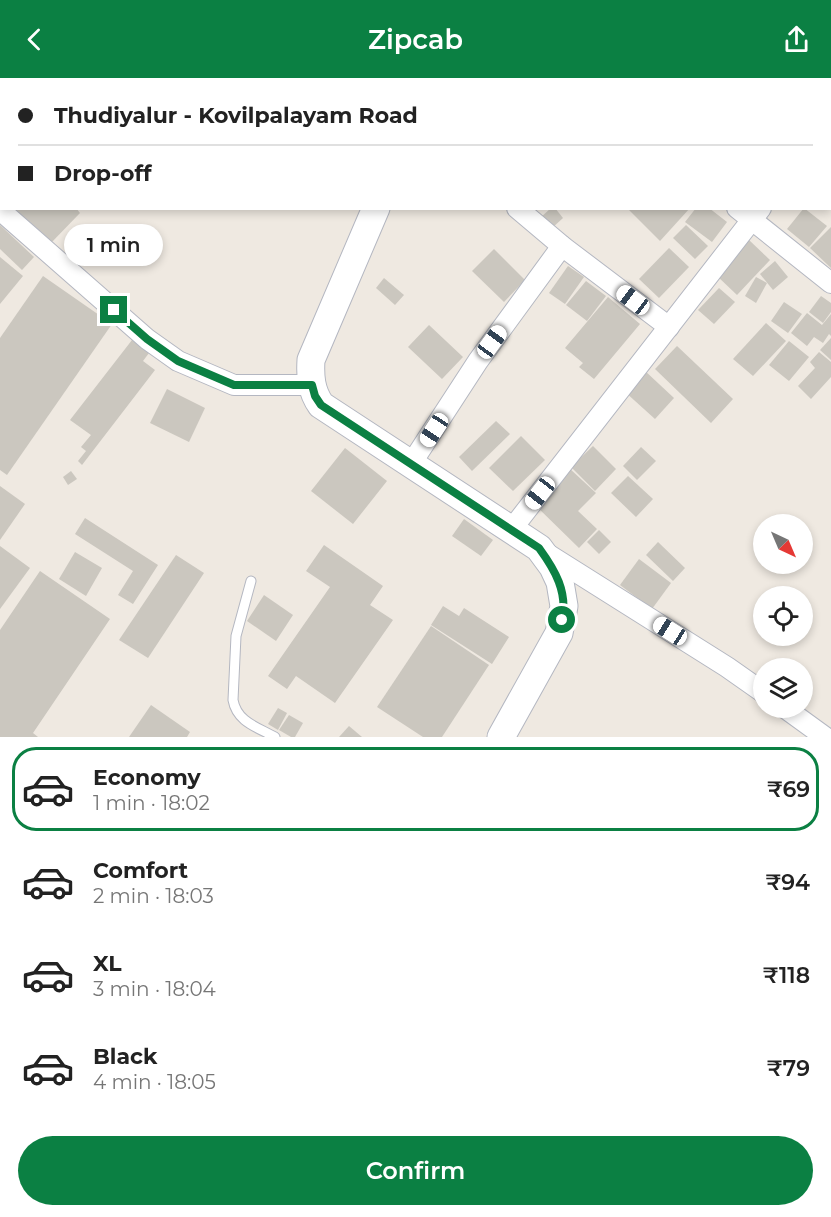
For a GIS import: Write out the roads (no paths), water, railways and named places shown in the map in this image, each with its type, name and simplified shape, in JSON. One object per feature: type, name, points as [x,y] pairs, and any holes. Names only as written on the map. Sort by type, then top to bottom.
[{"type":"main road","points":[[375,210],[311,360],[312,385],[321,405],[539,548],[553,567],[560,582],[564,606],[559,633],[501,737]]},
{"type":"street","points":[[0,210],[147,339],[178,361],[234,385],[312,385]]},
{"type":"street","points":[[519,210],[562,246],[669,327]]},
{"type":"street","points":[[511,530],[669,327],[750,212],[831,283]]},
{"type":"street","points":[[411,464],[478,361],[562,246]]},
{"type":"street","points":[[539,548],[753,685]]},
{"type":"street","points":[[799,718],[825,737]]},
{"type":"lane","points":[[251,581],[236,636],[233,700],[235,709],[241,718],[275,737]]}]
